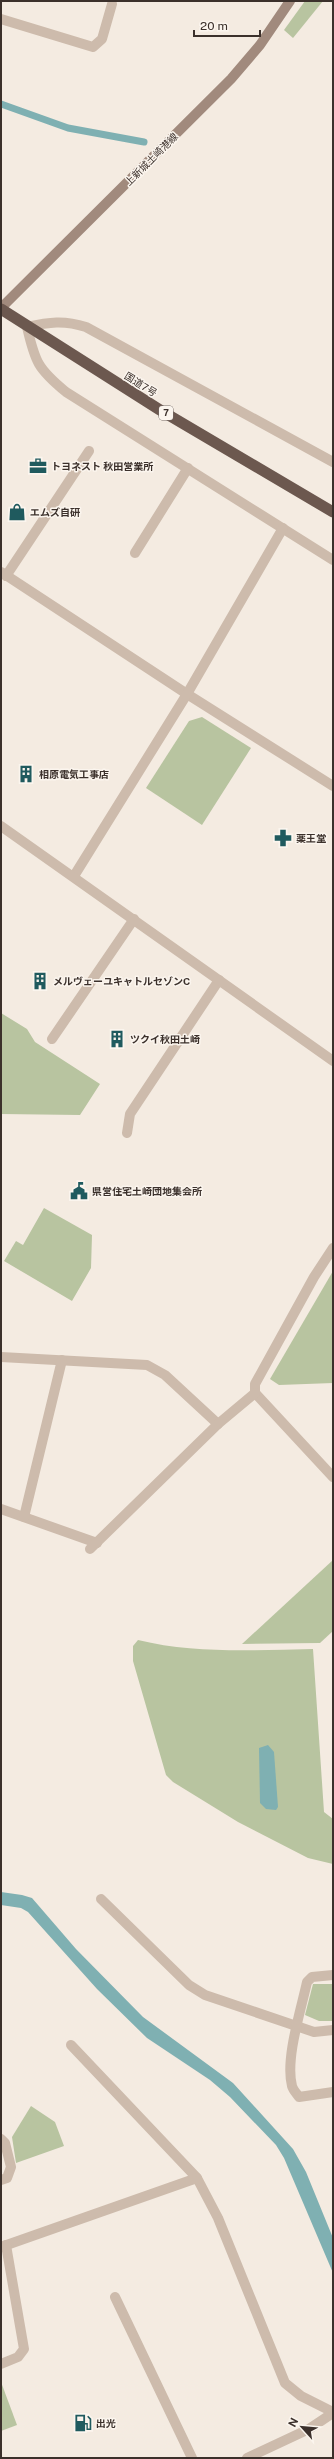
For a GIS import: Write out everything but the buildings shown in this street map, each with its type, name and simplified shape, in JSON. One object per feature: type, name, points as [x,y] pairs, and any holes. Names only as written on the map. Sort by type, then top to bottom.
[{"type":"highway","name":"国道7号","points":[[1,308],[27,327],[160,410],[333,512]]},
{"type":"main road","name":"上新城土崎港線","points":[[1,308],[231,79],[260,45],[290,1]]},
{"type":"street","points":[[1,19],[93,47],[102,39],[112,4]]},
{"type":"street","points":[[333,462],[86,327],[69,322],[55,321],[27,327],[37,364],[47,377],[66,392],[333,560]]},
{"type":"street","points":[[89,451],[4,574],[186,694],[333,786]]},
{"type":"street","points":[[135,553],[188,468]]},
{"type":"street","points":[[74,876],[186,694],[283,528]]},
{"type":"street","points":[[1,826],[74,876],[333,1061]]},
{"type":"street","points":[[52,1039],[134,919]]},
{"type":"street","points":[[127,1133],[130,1114],[220,980]]},
{"type":"street","points":[[333,1248],[255,1384],[255,1392],[333,1477]]},
{"type":"street","points":[[1,1357],[147,1365],[165,1375],[218,1424]]},
{"type":"street","points":[[24,1517],[62,1360]]},
{"type":"street","points":[[1,1509],[94,1546],[218,1424],[255,1392]]},
{"type":"street","points":[[101,1899],[189,1985],[205,1995],[314,2032],[333,2030]]},
{"type":"street","points":[[333,1975],[312,1977],[307,1982],[298,2026],[292,2043],[292,2087],[300,2097],[333,2092]]},
{"type":"street","points":[[71,2045],[197,2178],[218,2218],[285,2383],[301,2396],[333,2412],[309,2429],[247,2458]]},
{"type":"street","points":[[1,2140],[5,2144],[12,2166],[7,2178],[1,2180]]},
{"type":"street","points":[[1,2364],[18,2356],[24,2349],[3,2246],[197,2178]]},
{"type":"street","points":[[115,2297],[192,2458]]},
{"type":"green space","points":[[305,1],[323,1],[293,38],[284,30]]},
{"type":"green space","points":[[202,717],[251,748],[202,825],[146,788],[189,721]]},
{"type":"green space","points":[[1,1013],[27,1029],[35,1042],[100,1084],[80,1115],[1,1114]]},
{"type":"green space","points":[[44,1208],[92,1235],[91,1268],[72,1301],[4,1261],[16,1241],[23,1245]]},
{"type":"green space","points":[[333,1271],[333,1383],[279,1385],[270,1379]]},
{"type":"green space","points":[[333,1560],[333,1631],[320,1643],[242,1644]]},
{"type":"green space","points":[[138,1640],[203,1649],[313,1649],[324,1812],[333,1819],[333,1864],[308,1858],[238,1822],[173,1782],[166,1775],[133,1661],[133,1646]]},
{"type":"green space","points":[[313,1984],[333,1984],[333,2021],[319,2021],[305,2015]]},
{"type":"green space","points":[[31,2106],[55,2122],[64,2146],[16,2163],[12,2137]]},
{"type":"green space","points":[[1,2382],[17,2425],[1,2431]]},
{"type":"water","points":[[268,1745],[274,1752],[278,1807],[276,1810],[266,1809],[260,1803],[259,1748]]},
{"type":"water","points":[[1,1892],[32,1898],[76,1949],[143,2017],[233,2083],[293,2149],[306,2172],[333,2238],[333,2273],[284,2158],[276,2145],[230,2097],[210,2080],[147,2038],[97,1989],[28,1912],[21,1908],[1,1905]]},
{"type":"waterway","points":[[1,104],[68,128],[144,142]]},
{"type":"place","name":"トヨネスト 秋田営業所","points":[[38,466]]},
{"type":"place","name":"エムズ自研","points":[[17,512]]},
{"type":"place","name":"相原電気工事店","points":[[26,774]]},
{"type":"place","name":"薬王堂","points":[[283,838]]},
{"type":"place","name":"メルヴェーユキャトルセゾンC","points":[[40,981]]},
{"type":"place","name":"ツクイ秋田土崎","points":[[117,1039]]},
{"type":"place","name":"県営住宅土崎団地集会所","points":[[79,1191]]},
{"type":"place","name":"出光","points":[[83,2423]]}]
